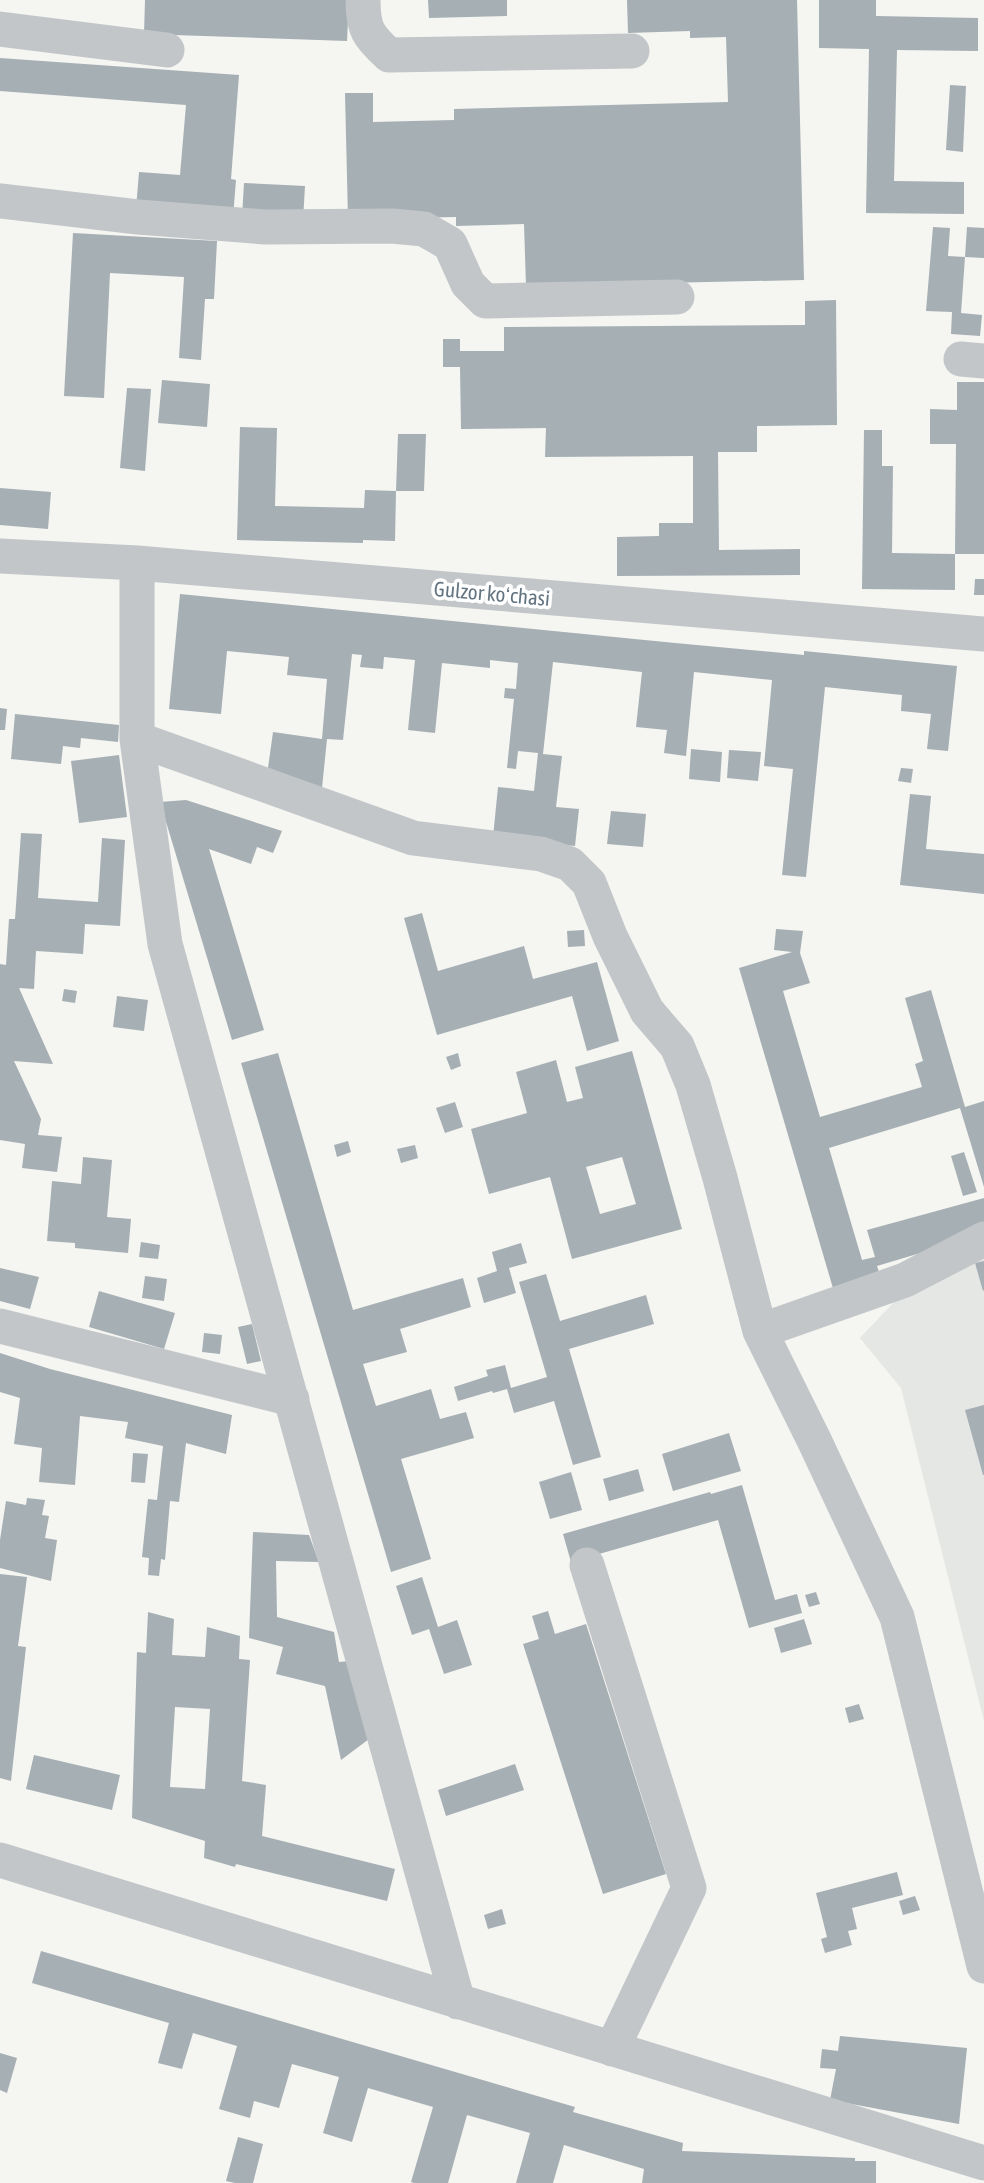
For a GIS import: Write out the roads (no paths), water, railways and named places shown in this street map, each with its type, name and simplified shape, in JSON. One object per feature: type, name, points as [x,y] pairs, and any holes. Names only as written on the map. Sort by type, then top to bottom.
[{"type":"street","points":[[363,0],[363,16],[370,38],[389,55],[632,51]]},
{"type":"street","points":[[0,29],[167,50]]},
{"type":"street","points":[[0,201],[138,217],[265,227],[392,226],[424,229],[450,244],[468,284],[485,301],[677,297]]},
{"type":"street","name":"Gulzor koʻchasi","points":[[0,556],[137,563],[984,634]]},
{"type":"street","points":[[137,563],[137,738],[165,944],[458,2002]]},
{"type":"street","points":[[137,738],[413,838],[541,854],[570,864],[589,883],[610,936],[647,1011],[677,1046],[693,1085],[760,1331],[897,1617],[984,1966]]},
{"type":"street","points":[[760,1331],[905,1280],[984,1239]]},
{"type":"street","points":[[0,1326],[292,1399]]},
{"type":"street","points":[[587,1565],[689,1888],[612,2049]]},
{"type":"street","points":[[0,1860],[984,2163]]}]
